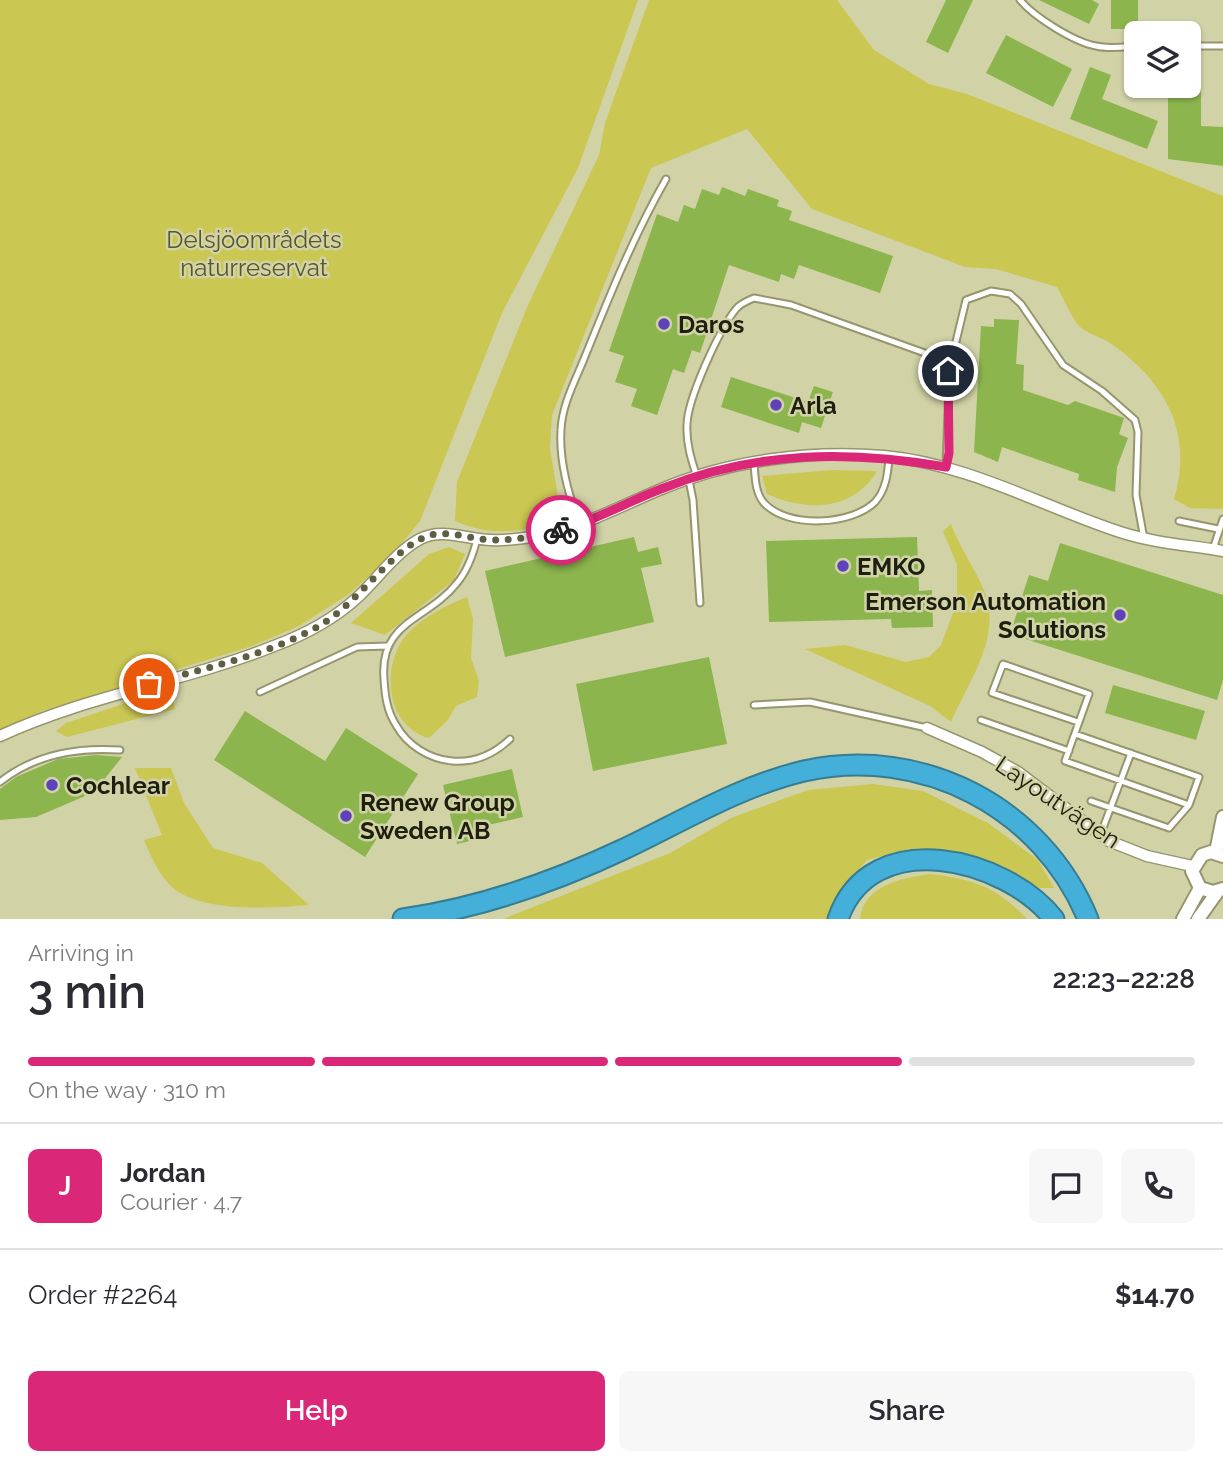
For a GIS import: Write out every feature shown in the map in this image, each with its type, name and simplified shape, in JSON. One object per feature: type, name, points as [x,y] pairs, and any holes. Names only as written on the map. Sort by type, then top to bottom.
[{"type":"highway","points":[[402,919],[470,905],[561,875],[769,781],[832,766],[860,764],[917,771],[946,780],[1004,810],[1048,851],[1066,875],[1088,919]]},
{"type":"highway","points":[[838,919],[848,899],[872,876],[901,862],[933,860],[970,865],[1007,880],[1036,899],[1054,919]]},
{"type":"street","points":[[0,736],[74,706],[273,647],[320,625],[356,598],[410,546],[422,538],[441,534],[477,539],[527,537],[579,524],[693,479],[754,462],[818,455],[889,457],[946,467],[1012,488],[1144,540],[1218,550]]},
{"type":"street","name":"Layoutvägen","points":[[927,728],[982,752],[1018,772],[1100,836],[1126,849],[1192,866]]},
{"type":"street","points":[[1220,890],[1200,888],[1194,881],[1192,866],[1202,855],[1220,854],[1223,817]]},
{"type":"street","points":[[1183,919],[1200,888]]},
{"type":"street","points":[[1198,919],[1220,890]]},
{"type":"lane","points":[[1020,0],[1030,12],[1085,43],[1098,47],[1124,46]]},
{"type":"lane","points":[[1201,46],[1223,46]]},
{"type":"lane","points":[[579,524],[560,445],[564,413],[606,302],[640,224],[666,179]]},
{"type":"lane","points":[[943,364],[953,354],[965,300],[991,291],[1010,294],[1021,304],[1063,365],[1102,391],[1135,420],[1138,432],[1136,495],[1144,540]]},
{"type":"lane","points":[[700,603],[687,421],[698,387],[724,329],[743,302],[754,298],[769,298],[791,304],[924,351],[943,364],[950,383],[946,467]]},
{"type":"lane","points":[[754,462],[758,492],[765,504],[778,513],[795,519],[840,519],[873,504],[883,491],[889,457]]},
{"type":"lane","points":[[1218,550],[1223,519]]},
{"type":"lane","points":[[1179,522],[1219,533]]},
{"type":"lane","points":[[477,539],[470,563],[456,585],[399,630],[387,646],[383,675],[388,713],[400,732],[426,754],[447,761],[473,760],[499,749],[510,739]]},
{"type":"lane","points":[[260,692],[357,647],[387,646]]},
{"type":"lane","points":[[1079,722],[992,692],[1003,664],[1089,694],[1079,722],[1074,734],[1065,761],[1189,805]]},
{"type":"lane","points":[[754,705],[810,702],[927,728]]},
{"type":"lane","points":[[981,720],[1069,751]]},
{"type":"lane","points":[[1074,734],[1199,777],[1189,805],[1169,828],[1091,801]]},
{"type":"lane","points":[[0,782],[24,766],[70,750],[120,750]]},
{"type":"lane","points":[[1100,836],[1131,753]]},
{"type":"green space","name":"Delsjöområdets naturreservat","points":[[0,0],[638,0],[578,168],[502,313],[420,521],[392,555],[349,594],[299,626],[252,646],[42,711],[0,730]]},
{"type":"green space","points":[[649,0],[837,0],[874,50],[929,84],[967,94],[1223,196],[1223,509],[1190,508],[1174,499],[1180,452],[1177,430],[1160,391],[1129,358],[1110,343],[1078,325],[1057,287],[996,269],[965,267],[812,209],[747,129],[651,168],[552,415],[550,448],[562,521],[535,528],[495,531],[455,521],[457,482],[528,305],[599,155],[605,123]]},
{"type":"green space","points":[[832,470],[877,471],[867,484],[842,501],[813,505],[798,504],[767,494],[762,476]]},
{"type":"green space","points":[[951,524],[984,590],[990,614],[985,647],[951,722],[930,706],[805,649],[845,645],[906,662],[929,657],[941,645],[957,602],[957,565],[943,531]]},
{"type":"green space","points":[[449,547],[465,554],[454,580],[385,635],[351,623],[429,554]]},
{"type":"green space","points":[[467,597],[473,619],[471,658],[479,681],[477,697],[456,706],[448,720],[429,738],[414,731],[402,720],[395,706],[391,690],[394,657],[401,642],[417,625]]},
{"type":"green space","points":[[171,688],[175,709],[67,737],[56,731],[66,723]]},
{"type":"green space","points":[[135,768],[171,768],[184,803],[213,848],[262,863],[309,905],[234,907],[196,900],[180,893],[160,873],[144,840],[162,835]]},
{"type":"green space","points":[[873,784],[923,791],[988,823],[1038,860],[1054,888],[1039,888],[1007,871],[953,852],[909,849],[867,860],[842,890],[830,919],[503,919],[670,853],[731,818],[808,790]]},
{"type":"green space","points":[[930,874],[983,886],[1005,899],[1027,919],[860,919],[869,898],[886,885]]},
{"type":"building","points":[[946,0],[973,0],[948,53],[926,42]]},
{"type":"building","points":[[1039,0],[1092,0],[1099,4],[1089,24]]},
{"type":"building","points":[[1111,0],[1138,0],[1138,21],[1124,21],[1124,29],[1111,29]]},
{"type":"building","points":[[1006,35],[1072,69],[1053,107],[986,73]]},
{"type":"building","points":[[1090,67],[1111,75],[1102,99],[1158,121],[1147,149],[1070,119]]},
{"type":"building","points":[[1168,98],[1201,98],[1201,126],[1223,127],[1223,166],[1168,159]]},
{"type":"building","name":"Daros","points":[[722,187],[745,196],[748,189],[779,200],[777,206],[792,211],[789,220],[893,256],[880,293],[799,265],[794,279],[781,274],[779,282],[729,265],[700,353],[692,350],[684,373],[673,369],[657,415],[631,406],[637,389],[615,382],[624,356],[609,351],[657,214],[678,222],[684,205],[695,209],[702,189],[719,195]]},
{"type":"building","points":[[994,319],[1019,320],[1016,364],[1024,365],[1023,390],[1068,405],[1075,401],[1124,418],[1119,434],[1128,438],[1117,467],[1115,492],[1078,480],[1079,474],[1002,447],[998,462],[974,452],[981,326],[994,327]]},
{"type":"building","name":"Arla","points":[[731,377],[808,402],[814,386],[833,392],[821,428],[802,422],[799,433],[721,407]]},
{"type":"building","points":[[634,537],[638,552],[658,547],[662,564],[641,568],[654,622],[505,657],[485,571]]},
{"type":"building","name":"EMKO","points":[[917,537],[919,591],[932,590],[933,627],[892,628],[891,619],[769,622],[766,541]]},
{"type":"building","name":"Emerson Automation Solutions","points":[[1060,543],[1223,595],[1223,680],[1217,700],[1010,634],[1029,575],[1048,581]]},
{"type":"building","points":[[709,657],[727,744],[593,771],[576,684]]},
{"type":"building","name":"Emerson Automation Solutions","points":[[1113,685],[1205,711],[1196,740],[1105,713]]},
{"type":"building","name":"Renew Group Sweden AB","points":[[245,711],[325,761],[346,728],[418,774],[365,857],[214,760]]},
{"type":"building","name":"Cochlear","points":[[96,755],[122,757],[103,781],[83,797],[36,817],[0,820],[0,789],[16,777],[58,759]]},
{"type":"building","points":[[512,769],[523,817],[488,825],[491,836],[457,844],[443,785]]},
{"type":"way so far","points":[[149,684],[273,647],[320,625],[356,598],[410,546],[430,535],[452,534],[493,540],[543,535],[561,530]]},
{"type":"place","name":"Daros","points":[[664,324]]},
{"type":"place","name":"Arla","points":[[776,405]]},
{"type":"place","name":"EMKO","points":[[843,566]]},
{"type":"place","name":"Emerson Automation Solutions","points":[[1120,615]]},
{"type":"place","name":"Cochlear","points":[[52,785]]},
{"type":"place","name":"Renew Group Sweden AB","points":[[346,816]]},
{"type":"route","points":[[561,530],[662,488],[754,462],[799,456],[855,454],[946,467],[949,453],[948,371]]}]
